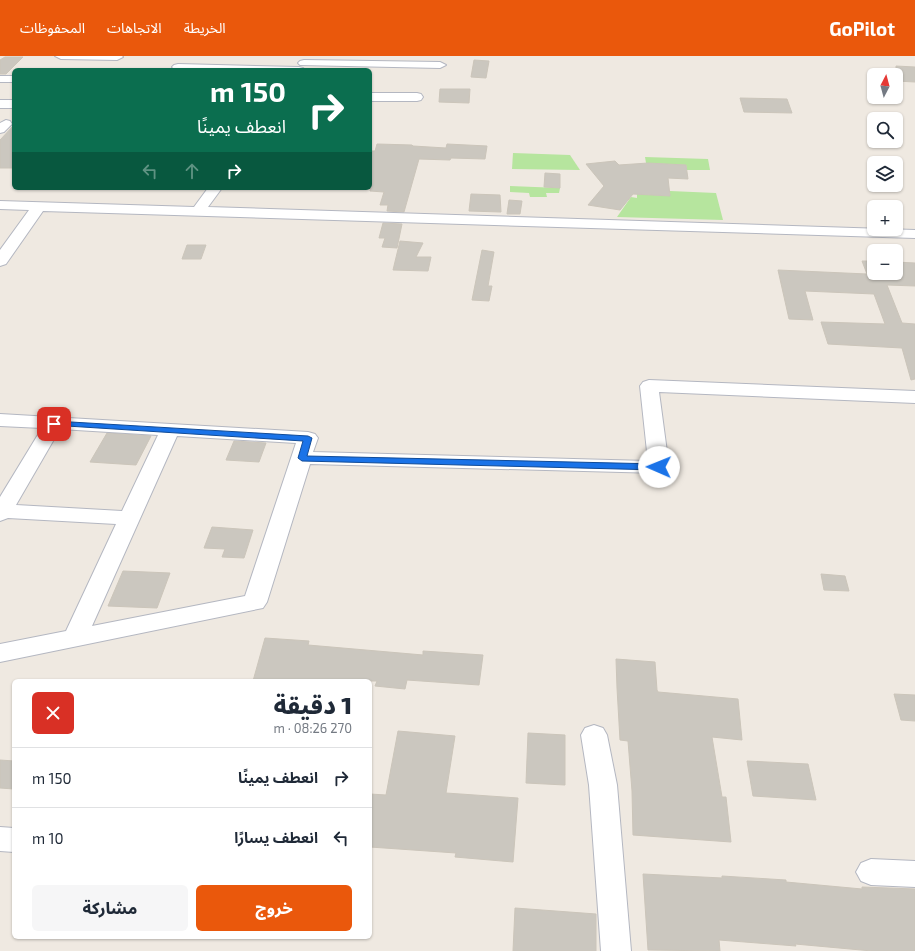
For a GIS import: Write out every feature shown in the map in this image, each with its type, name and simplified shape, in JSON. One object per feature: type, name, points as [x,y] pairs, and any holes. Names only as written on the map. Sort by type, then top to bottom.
[{"type":"street","points":[[61,56],[117,57]]},
{"type":"street","points":[[70,66],[79,56]]},
{"type":"street","points":[[178,67],[440,65]]},
{"type":"street","points":[[0,78],[12,79]]},
{"type":"street","points":[[372,97],[417,97]]},
{"type":"street","points":[[0,104],[12,104]]},
{"type":"street","points":[[198,211],[214,190]]},
{"type":"street","points":[[0,205],[915,234]]},
{"type":"street","points":[[0,261],[39,206]]},
{"type":"street","points":[[302,458],[659,467],[649,386],[915,397]]},
{"type":"street","points":[[0,420],[308,438],[255,602],[0,653]]},
{"type":"street","points":[[54,424],[0,512],[130,518]]},
{"type":"street","points":[[75,638],[170,430]]},
{"type":"street","points":[[594,735],[603,785],[616,951]]},
{"type":"street","points":[[0,839],[12,840]]},
{"type":"street","points":[[872,872],[915,874]]},
{"type":"green space","points":[[513,153],[570,155],[580,170],[512,169]]},
{"type":"green space","points":[[645,157],[708,159],[710,170],[687,170],[686,165],[646,163]]},
{"type":"green space","points":[[510,186],[560,188],[559,193],[546,193],[547,197],[530,197],[529,193],[510,192]]},
{"type":"green space","points":[[670,191],[716,193],[723,220],[617,217],[631,197],[637,198],[637,194],[670,196]]},
{"type":"building","points":[[5,57],[23,57],[6,74],[0,74],[0,60]]},
{"type":"building","points":[[474,60],[489,61],[486,78],[471,77]]},
{"type":"building","points":[[896,66],[915,67],[915,82],[903,81],[903,68],[896,68]]},
{"type":"building","points":[[440,89],[470,89],[469,103],[439,102]]},
{"type":"building","points":[[740,98],[787,99],[792,113],[744,112]]},
{"type":"building","points":[[12,127],[12,168],[0,168],[0,140]]},
{"type":"building","points":[[377,144],[446,148],[447,144],[487,146],[485,159],[419,159],[404,212],[387,211],[388,205],[380,205],[384,192],[370,191],[372,190],[372,151],[375,151]]},
{"type":"building","points":[[615,161],[619,165],[648,163],[686,165],[688,179],[668,178],[670,196],[633,194],[620,210],[588,205],[604,186],[586,164]]},
{"type":"building","points":[[545,173],[560,174],[560,188],[544,187]]},
{"type":"building","points":[[471,194],[500,195],[501,212],[469,211]]},
{"type":"building","points":[[509,200],[522,201],[520,214],[507,214]]},
{"type":"building","points":[[383,223],[402,224],[397,248],[382,247],[385,238],[379,238]]},
{"type":"building","points":[[400,241],[423,243],[416,257],[431,257],[428,271],[393,270]]},
{"type":"building","points":[[187,245],[206,245],[201,259],[182,259]]},
{"type":"building","points":[[482,250],[494,252],[488,286],[492,286],[489,301],[472,300]]},
{"type":"building","points":[[862,261],[867,261],[867,274]]},
{"type":"building","points":[[903,262],[915,263],[915,286],[887,285],[902,323],[915,324],[915,379],[911,380],[902,348],[828,344],[821,322],[885,324],[874,294],[805,291],[813,320],[789,319],[778,270],[867,274],[867,280],[903,280]]},
{"type":"building","points":[[107,433],[151,436],[136,465],[90,462]]},
{"type":"building","points":[[234,441],[266,443],[259,462],[226,460]]},
{"type":"building","points":[[212,527],[253,530],[244,558],[222,557],[225,549],[204,548]]},
{"type":"building","points":[[123,571],[170,573],[157,608],[108,606]]},
{"type":"building","points":[[821,574],[845,576],[849,591],[824,590]]},
{"type":"building","points":[[265,638],[309,641],[308,645],[423,655],[423,651],[483,655],[479,685],[407,680],[405,689],[375,686],[377,681],[372,681],[372,679],[254,679]]},
{"type":"building","points":[[616,659],[655,662],[658,692],[738,699],[742,740],[712,737],[722,797],[726,797],[731,842],[633,835],[632,791],[628,741],[620,740]]},
{"type":"building","points":[[894,694],[915,695],[915,721],[901,720]]},
{"type":"building","points":[[398,731],[455,736],[446,793],[518,798],[513,862],[455,857],[456,853],[372,847],[372,794],[386,795]]},
{"type":"building","points":[[528,733],[565,735],[565,785],[526,783]]},
{"type":"building","points":[[0,760],[12,761],[12,789],[0,788]]},
{"type":"building","points":[[747,761],[808,764],[816,800],[753,796]]},
{"type":"building","points":[[643,874],[722,878],[722,876],[786,880],[786,882],[862,889],[862,887],[915,889],[915,951],[872,951],[795,944],[796,946],[719,940],[720,951],[648,950]]},
{"type":"building","points":[[515,908],[596,914],[596,951],[513,951]]},
{"type":"route","points":[[54,424],[308,438],[302,458],[659,467]]}]
